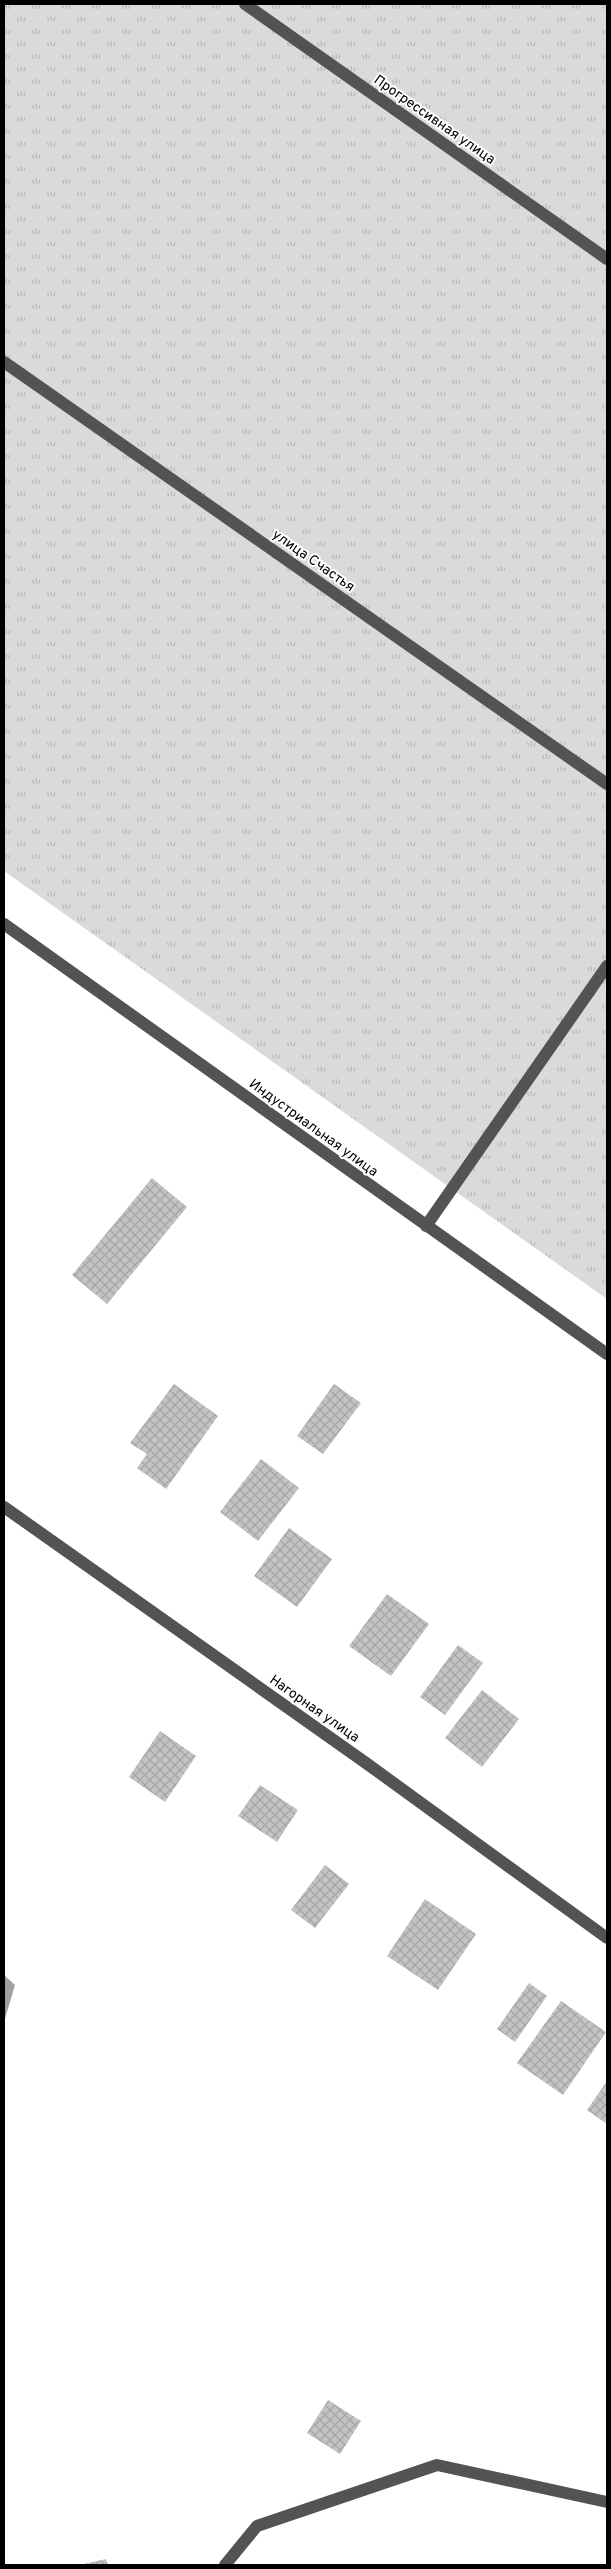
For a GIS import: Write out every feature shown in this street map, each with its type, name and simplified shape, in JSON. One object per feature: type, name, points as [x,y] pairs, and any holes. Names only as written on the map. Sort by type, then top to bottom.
[{"type":"street","name":"Прогрессивная улица","points":[[245,4],[607,260]]},
{"type":"street","name":"улица Счастья","points":[[4,362],[607,784]]},
{"type":"street","name":"Индустриальная улица","points":[[4,924],[607,1354]]},
{"type":"street","points":[[426,1226],[607,966]]},
{"type":"street","name":"Нагорная улица","points":[[4,1507],[358,1757],[607,1938]]},
{"type":"street","points":[[225,2565],[257,2526],[437,2465],[607,2502]]},
{"type":"green space","points":[[4,4],[607,4],[607,1299],[4,871]]},
{"type":"shaded area","points":[[4,1975],[15,1985],[4,2022]]},
{"type":"building","points":[[152,1178],[187,1207],[107,1304],[72,1275]]},
{"type":"building","points":[[174,1384],[218,1416],[166,1489],[137,1468],[147,1454],[130,1443]]},
{"type":"building","points":[[334,1384],[361,1403],[323,1454],[297,1436]]},
{"type":"building","points":[[261,1459],[299,1488],[258,1541],[220,1512]]},
{"type":"building","points":[[289,1528],[332,1559],[297,1607],[254,1576]]},
{"type":"building","points":[[387,1594],[429,1624],[391,1676],[349,1646]]},
{"type":"building","points":[[458,1645],[483,1663],[445,1715],[420,1697]]},
{"type":"building","points":[[482,1690],[519,1719],[482,1767],[445,1738]]},
{"type":"building","points":[[160,1731],[196,1756],[165,1802],[129,1777]]},
{"type":"building","points":[[260,1785],[298,1810],[277,1842],[238,1816]]},
{"type":"building","points":[[325,1865],[349,1884],[315,1928],[291,1910]]},
{"type":"building","points":[[425,1899],[476,1934],[438,1990],[387,1956]]},
{"type":"building","points":[[529,1983],[547,1996],[515,2042],[497,2029]]},
{"type":"building","points":[[561,2001],[606,2032],[563,2095],[517,2063]]},
{"type":"building","points":[[607,2081],[607,2124],[587,2110]]},
{"type":"building","points":[[328,2400],[361,2421],[340,2454],[307,2433]]},
{"type":"building","points":[[106,2559],[108,2565],[84,2565],[84,2564]]}]
